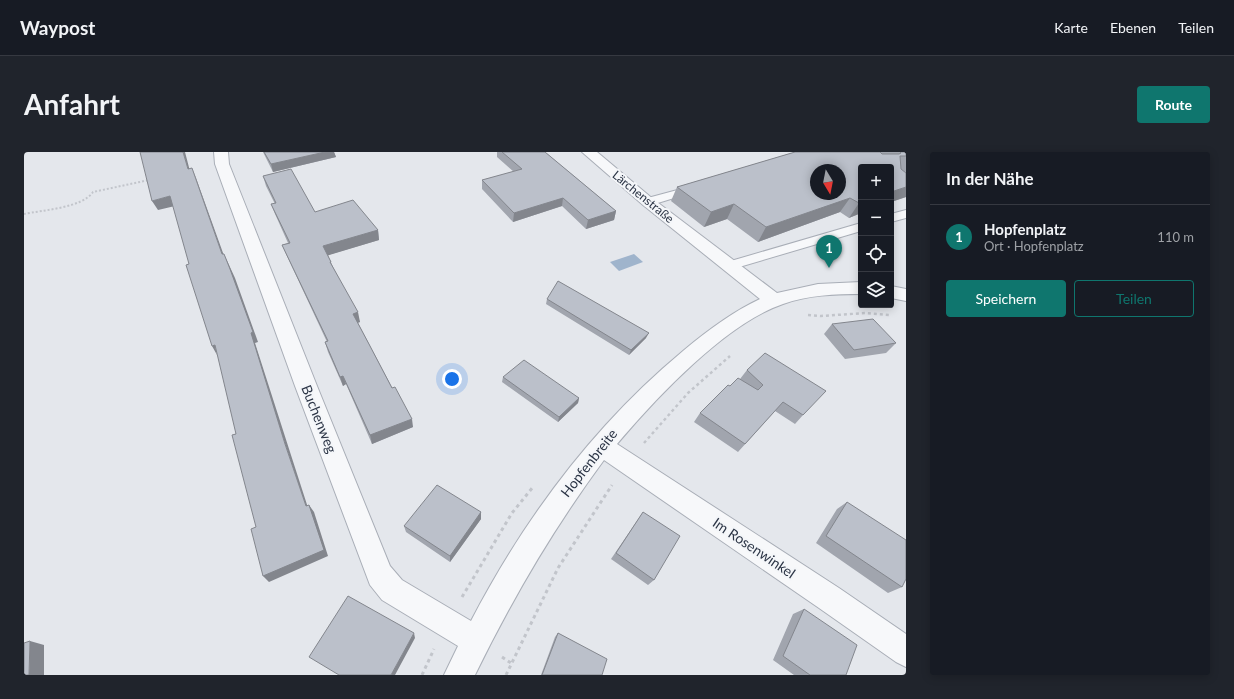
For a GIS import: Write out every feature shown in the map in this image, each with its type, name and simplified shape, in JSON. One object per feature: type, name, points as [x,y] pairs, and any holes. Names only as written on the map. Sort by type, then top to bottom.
[{"type":"street","name":"Buchenweg","points":[[221,152],[222,164],[294,356],[380,574],[392,590],[476,641]]},
{"type":"street","name":"Lärchenstraße","points":[[589,152],[648,202],[774,300]]},
{"type":"street","name":"Hopfenbreite","points":[[459,675],[508,584],[570,484],[600,446],[646,395],[677,367],[733,323],[759,307],[774,300],[815,290],[858,288]]},
{"type":"street","points":[[894,293],[906,295]]},
{"type":"street","name":"Im Rosenwinkel","points":[[600,446],[829,598],[906,652]]},
{"type":"lane","points":[[648,202],[707,184]]},
{"type":"lane","points":[[894,217],[906,214]]},
{"type":"lane","points":[[729,266],[858,228]]},
{"type":"path","points":[[24,214],[79,203],[89,198],[93,192],[155,179]]},
{"type":"path","points":[[805,315],[821,316],[866,313],[893,316]]},
{"type":"water","points":[[634,254],[643,262],[619,271],[610,262]]},
{"type":"building","points":[[140,152],[183,152],[188,169],[192,168],[222,254],[224,254],[230,269],[253,332],[251,333],[285,444],[306,506],[309,505],[324,550],[263,576],[251,529],[256,527],[232,435],[236,434],[215,345],[212,346],[186,265],[189,264],[170,196],[152,201]]},
{"type":"building","points":[[264,152],[325,152],[271,164]]},
{"type":"building","points":[[502,152],[545,152],[616,211],[588,220],[563,198],[514,213],[482,180],[522,169]]},
{"type":"building","points":[[795,152],[880,152],[882,154],[899,154],[901,153],[900,152],[906,152],[906,156],[900,156],[901,169],[906,173],[906,187],[894,191],[894,164],[858,164],[858,202],[850,198],[846,199],[846,164],[810,164],[810,200],[844,200],[766,227],[734,204],[711,212],[677,187]]},
{"type":"building","points":[[291,169],[315,212],[353,200],[378,230],[323,246],[330,262],[358,312],[353,314],[392,388],[395,387],[412,419],[370,435],[343,376],[340,377],[325,342],[328,341],[282,245],[290,243],[271,204],[276,203],[263,176]]},
{"type":"building","points":[[558,281],[649,333],[631,350],[547,299]]},
{"type":"building","points":[[873,319],[896,343],[854,350],[832,324]]},
{"type":"building","points":[[765,353],[826,391],[803,415],[783,402],[745,444],[700,413],[728,385],[730,386],[738,378],[758,390],[763,385],[747,370]]},
{"type":"building","points":[[524,360],[579,398],[559,417],[503,377]]},
{"type":"building","points":[[437,485],[481,512],[450,556],[404,526]]},
{"type":"building","points":[[847,502],[906,540],[906,579],[902,587],[826,536]]},
{"type":"building","points":[[643,512],[680,536],[654,580],[616,553]]},
{"type":"building","points":[[348,596],[414,633],[391,675],[339,675],[309,657]]},
{"type":"building","points":[[804,609],[857,645],[846,675],[810,675],[783,656]]},
{"type":"building","points":[[558,633],[607,659],[602,675],[542,675]]},
{"type":"building","points":[[30,641],[29,675],[24,675],[24,643]]},
{"type":"place","name":"Hopfenplatz","points":[[829,268]]}]
